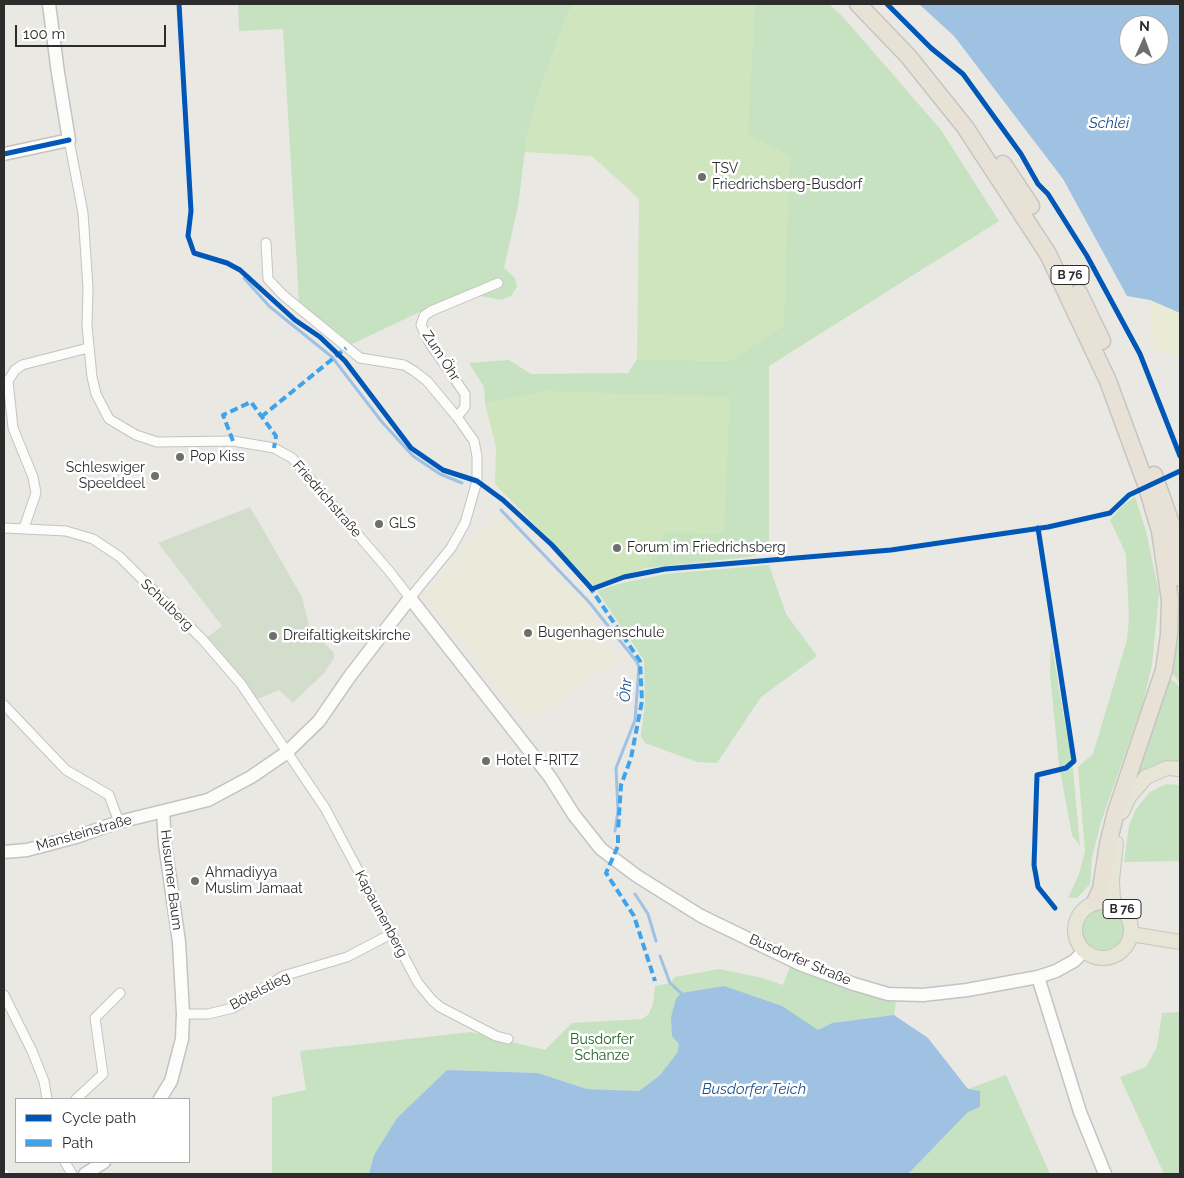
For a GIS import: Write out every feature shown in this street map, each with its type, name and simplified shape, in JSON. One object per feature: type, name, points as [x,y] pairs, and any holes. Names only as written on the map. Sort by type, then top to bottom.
[{"type":"highway","name":"B 76","points":[[858,4],[908,56],[965,128],[1048,254],[1108,381],[1147,487],[1178,553],[1180,578]]},
{"type":"highway","name":"B 76","points":[[874,4],[918,51],[974,121],[1036,214],[1057,250],[1090,313],[1118,378],[1166,528]]},
{"type":"highway","points":[[1095,902],[1100,889],[1114,819],[1153,709],[1167,653],[1170,600],[1166,528]]},
{"type":"main road","points":[[1117,904],[1113,901],[1112,890],[1115,851],[1122,814],[1129,797],[1136,786],[1156,771],[1167,768],[1180,768]]},
{"type":"main road","name":"B 76","points":[[1102,901],[1117,904],[1129,917],[1131,934],[1125,948],[1111,957],[1092,956],[1084,951],[1075,935],[1075,925],[1082,910],[1095,902],[1102,901]]},
{"type":"main road","name":"B 76","points":[[1131,934],[1180,942]]},
{"type":"street","name":"Friedrichstraße","points":[[50,4],[58,73],[83,213],[88,288],[88,348],[96,394],[103,411],[117,426],[157,442],[233,441],[274,448],[292,458],[390,572],[550,777],[574,815],[611,858]]},
{"type":"street","points":[[4,154],[69,140]]},
{"type":"street","points":[[266,243],[268,279],[283,295],[360,358],[404,365],[427,381],[458,417],[474,442],[478,471],[476,492],[465,523],[450,548],[410,598]]},
{"type":"street","name":"Zum Öhr","points":[[458,417],[465,406],[465,394],[424,334],[421,325],[424,316],[454,299],[498,283]]},
{"type":"street","points":[[24,528],[36,493],[33,477],[13,428],[8,381],[14,370],[22,365],[88,348]]},
{"type":"street","name":"Schulberg","points":[[4,528],[66,531],[93,539],[120,558],[207,644],[241,684],[286,753]]},
{"type":"street","name":"Husumer Baum","points":[[161,1098],[171,1081],[182,1039],[183,1014],[179,942],[165,844],[164,812],[208,800],[251,777],[286,753],[319,721],[350,676],[410,598]]},
{"type":"street","points":[[4,705],[66,770],[109,795],[119,822]]},
{"type":"street","name":"Kapaunenberg","points":[[286,753],[325,808],[418,983],[432,1000],[467,1022],[496,1036],[508,1039]]},
{"type":"street","name":"Mansteinstraße","points":[[4,852],[27,850],[76,837],[119,822],[164,812]]},
{"type":"street","name":"Busdorfer Straße","points":[[611,858],[701,916],[800,964],[854,984],[888,994],[923,995],[968,990],[1038,977],[1056,971],[1074,961],[1084,951]]},
{"type":"street","name":"Bötelstieg","points":[[183,1014],[208,1014],[233,1008],[283,976],[347,957],[391,934]]},
{"type":"street","points":[[1038,977],[1080,1112],[1105,1174]]},
{"type":"street","points":[[77,1098],[103,1074],[95,1018],[120,992]]},
{"type":"street","points":[[4,994],[41,1074],[47,1098]]},
{"type":"street","points":[[66,1163],[72,1174]]},
{"type":"street","points":[[85,1174],[102,1163]]},
{"type":"shaded area","points":[[250,507],[302,597],[310,629],[334,653],[334,658],[324,673],[293,703],[279,690],[255,700],[206,638],[222,626],[158,543]]},
{"type":"shaded area","name":"Bugenhagenschule","points":[[499,514],[588,606],[618,659],[528,722],[423,595]]},
{"type":"green space","points":[[238,4],[573,4],[541,87],[527,135],[518,206],[504,268],[515,278],[517,286],[512,295],[502,300],[480,296],[435,315],[426,309],[352,344],[299,302],[283,29],[239,31]]},
{"type":"green space","name":"TSV Friedrichsberg-Busdorf","points":[[573,4],[755,4],[748,134],[790,155],[784,326],[731,361],[637,359],[639,199],[592,156],[525,152],[527,135],[541,87]]},
{"type":"green space","points":[[755,4],[829,4],[843,17],[941,130],[999,221],[769,366],[769,552],[748,557],[646,568],[665,532],[550,391],[485,403],[484,387],[469,363],[509,360],[531,374],[628,373],[637,359],[731,361]]},
{"type":"green space","points":[[550,391],[730,397],[724,534],[665,532],[646,568],[594,586],[495,484],[496,447],[485,403]]},
{"type":"green space","points":[[1135,497],[1146,531],[1159,593],[1152,665],[1143,703],[1101,822],[1092,858],[1090,884],[1077,898],[1068,898],[1079,874],[1085,851],[1078,767],[1093,754],[1127,640],[1129,619],[1126,554],[1110,520],[1124,504]]},
{"type":"green space","points":[[769,565],[786,614],[817,656],[761,697],[717,763],[697,762],[645,743],[641,736],[645,702],[644,660],[597,591],[622,583],[666,574]]},
{"type":"green space","points":[[1176,608],[1180,627],[1180,683],[1171,671]]},
{"type":"green space","points":[[1051,642],[1073,770],[1080,846],[1072,835],[1059,765],[1050,674]]},
{"type":"green space","points":[[1169,678],[1177,684],[1180,690],[1180,763],[1154,765],[1134,778]]},
{"type":"green space","points":[[1166,784],[1180,785],[1180,861],[1124,862],[1129,826],[1136,809],[1150,792]]},
{"type":"green space","points":[[1099,908],[1107,908],[1119,914],[1125,930],[1119,946],[1107,952],[1099,952],[1087,946],[1081,934],[1081,926],[1087,914]]},
{"type":"green space","name":"Busdorfer Schanze","points":[[790,966],[844,988],[896,1001],[894,1015],[832,1023],[818,1030],[724,986],[707,989],[679,1044],[677,1053],[660,1075],[639,1091],[587,1089],[538,1073],[447,1070],[397,1118],[375,1155],[369,1174],[272,1174],[272,1097],[306,1090],[300,1051],[471,1032],[545,1050],[572,1023],[642,1019],[649,1014],[653,1004],[655,986],[670,983],[675,977],[719,969],[763,978],[783,985]]},
{"type":"green space","points":[[1180,1012],[1180,1174],[1164,1174],[1120,1077],[1146,1067],[1157,1047],[1162,1013]]},
{"type":"green space","points":[[1006,1075],[1050,1174],[908,1174],[968,1112],[980,1107],[968,1089]]},
{"type":"sand","points":[[1150,300],[1180,313],[1180,357],[1154,348]]},
{"type":"water","name":"Schlei","points":[[919,4],[1180,4],[1180,313],[1150,300],[1127,296],[1063,179],[954,36]]},
{"type":"water","name":"Busdorfer Teich","points":[[724,986],[782,1006],[818,1030],[832,1023],[894,1015],[928,1038],[968,1089],[980,1091],[980,1107],[968,1112],[908,1174],[369,1174],[374,1155],[397,1118],[447,1070],[538,1073],[587,1089],[639,1091],[660,1075],[677,1053],[679,1044],[672,1036],[671,1017],[676,999],[681,993]]},
{"type":"waterway","name":"Öhr","points":[[244,278],[269,306],[332,357],[382,422],[413,456],[440,474],[462,483]]},
{"type":"waterway","name":"Öhr","points":[[501,510],[589,602],[639,667],[635,720],[616,768],[618,811],[615,831]]},
{"type":"waterway","name":"Öhr","points":[[635,894],[648,914],[656,941]]},
{"type":"waterway","name":"Öhr","points":[[660,956],[670,983],[681,993]]},
{"type":"railway","points":[[4,1170],[9,1174]]},
{"type":"marked path","points":[[261,417],[346,348]]},
{"type":"marked path","points":[[233,441],[223,415],[251,402],[276,436],[274,448]]},
{"type":"marked path","points":[[589,586],[640,661],[642,701],[631,758],[621,785],[618,831]]},
{"type":"marked path","points":[[618,835],[618,846],[606,873],[634,916],[655,981]]},
{"type":"cycle path","points":[[179,4],[191,211],[188,236],[194,253],[227,263],[240,270],[295,320],[320,337],[345,361],[411,448],[443,470],[477,481],[503,500],[552,545],[592,589],[624,577],[665,569],[891,550],[1048,527],[1110,513],[1129,495],[1180,471]]},
{"type":"cycle path","points":[[887,4],[931,48],[963,74],[1021,154],[1038,184],[1048,194],[1087,256],[1140,354],[1180,456]]},
{"type":"cycle path","points":[[4,154],[69,140]]},
{"type":"cycle path","points":[[1038,528],[1074,761],[1066,768],[1037,775],[1034,865],[1038,887],[1055,908]]},
{"type":"place","name":"TSV Friedrichsberg-Busdorf","points":[[702,177]]},
{"type":"place","name":"Pop Kiss","points":[[180,457]]},
{"type":"place","name":"Schleswiger Speeldeel","points":[[155,476]]},
{"type":"place","name":"GLS","points":[[379,524]]},
{"type":"place","name":"Forum im Friedrichsberg","points":[[617,548]]},
{"type":"place","name":"Bugenhagenschule","points":[[528,633]]},
{"type":"place","name":"Dreifaltigkeitskirche","points":[[273,636]]},
{"type":"place","name":"Hotel F-RITZ","points":[[486,761]]},
{"type":"place","name":"Ahmadiyya Muslim Jamaat","points":[[195,881]]}]
